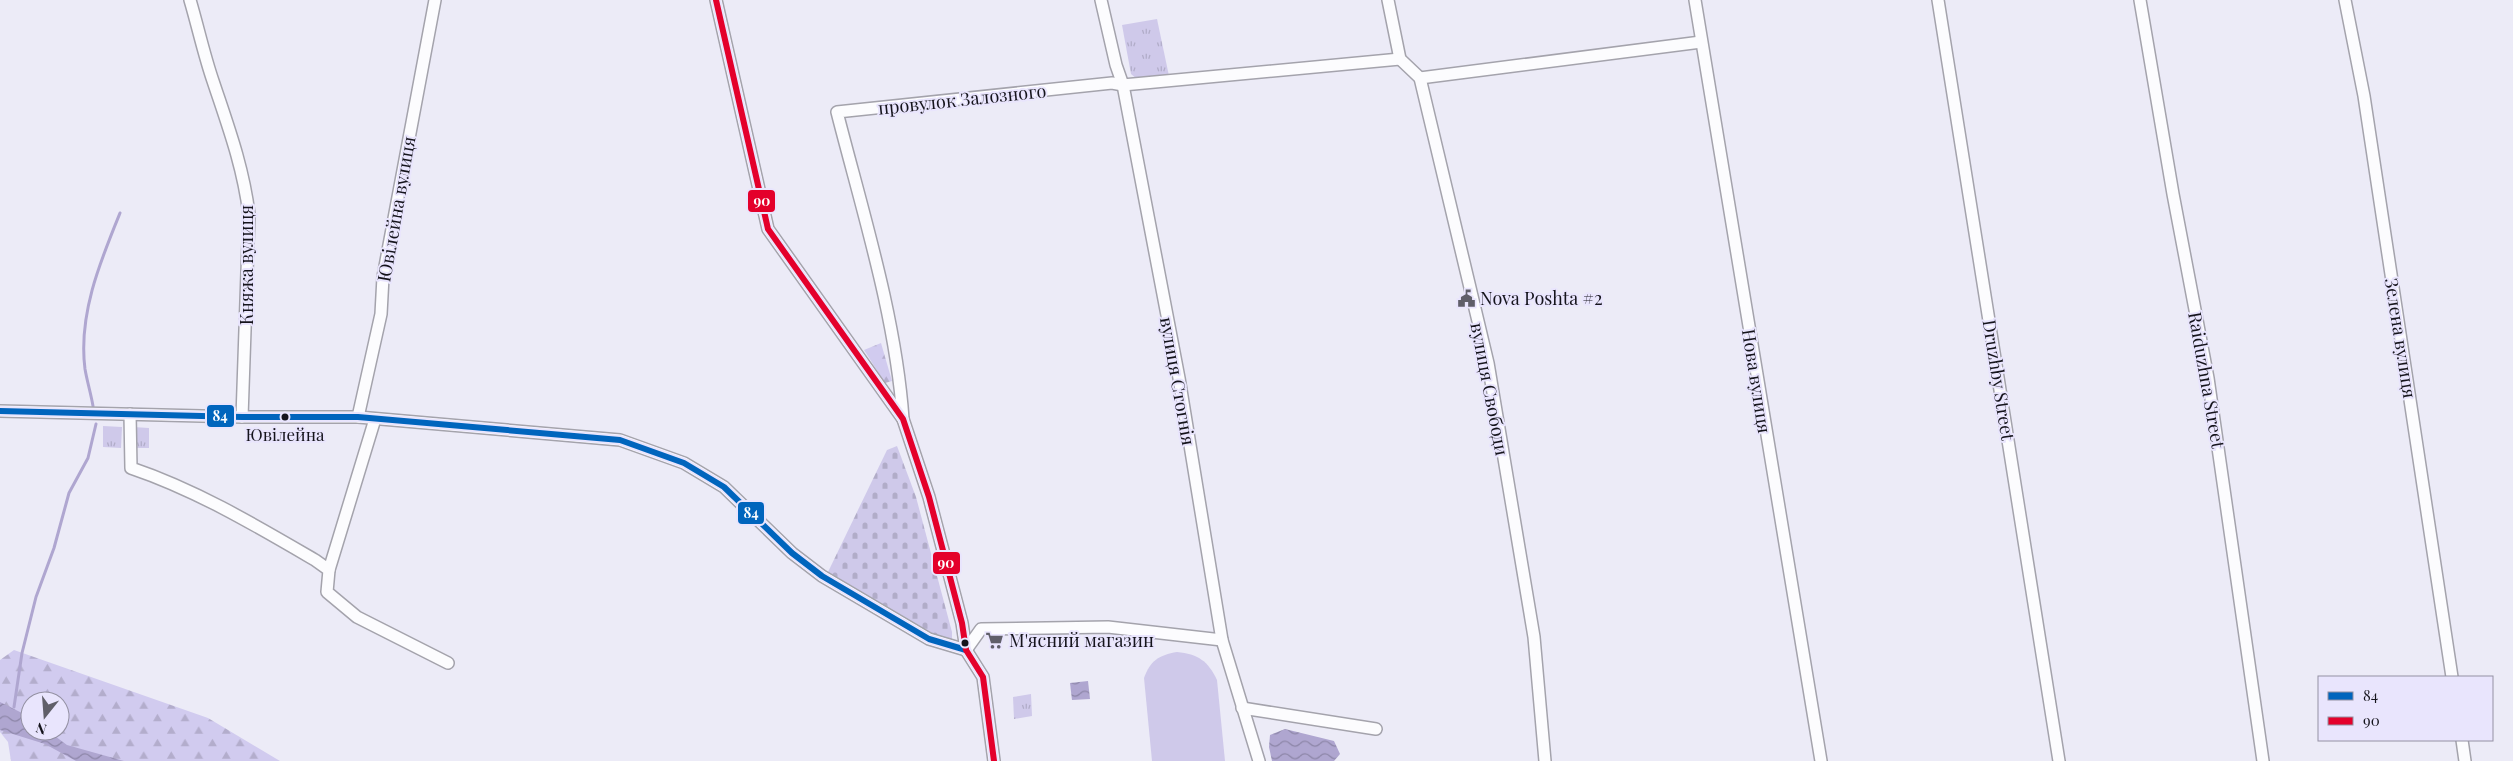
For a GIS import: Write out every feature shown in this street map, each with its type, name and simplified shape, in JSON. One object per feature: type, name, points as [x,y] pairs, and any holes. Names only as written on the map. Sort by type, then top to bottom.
[{"type":"street","name":"Княжа вулиця","points":[[190,0],[213,81],[231,131],[245,186],[249,214],[242,417]]},
{"type":"street","name":"Ювілейна вулиця","points":[[358,417],[381,314],[383,276],[435,0]]},
{"type":"street","points":[[716,0],[768,228],[904,419],[931,506],[962,623],[966,650],[983,677],[994,761]]},
{"type":"street","name":"вулиця Стогнія","points":[[1101,0],[1116,65],[1124,85],[1179,378],[1222,640],[1259,761]]},
{"type":"street","points":[[1388,0],[1400,58],[1420,78],[1701,42]]},
{"type":"street","name":"Нова вулиця","points":[[1695,0],[1820,761]]},
{"type":"street","name":"Druzhby Street","points":[[1938,0],[2059,761]]},
{"type":"street","name":"Raiduzhna Street","points":[[2140,0],[2173,194],[2208,378],[2263,761]]},
{"type":"street","name":"Зелена вулиця","points":[[2345,0],[2364,96],[2452,676]]},
{"type":"street","name":"провулок Залозного","points":[[904,419],[901,381],[882,291],[837,112],[1112,83],[1124,85],[1400,58]]},
{"type":"street","name":"вулиця Свободи","points":[[1420,78],[1488,363],[1534,637],[1545,761]]},
{"type":"street","points":[[0,411],[242,417],[358,417],[620,440],[684,463],[724,487],[792,553],[822,576],[929,639],[966,650]]},
{"type":"street","points":[[130,414],[131,468],[171,481],[198,494],[277,538],[329,570]]},
{"type":"street","points":[[374,419],[329,570],[328,592],[357,617],[448,663]]},
{"type":"street","points":[[966,650],[981,629],[1108,627],[1222,640]]},
{"type":"street","points":[[1242,708],[1376,729]]},
{"type":"street","points":[[2462,741],[2465,761]]},
{"type":"green space","points":[[1157,19],[1169,76],[1137,79],[1131,74],[1122,25]]},
{"type":"green space","points":[[881,343],[892,381],[885,383],[864,350]]},
{"type":"green space","points":[[103,426],[122,427],[121,448],[103,447]]},
{"type":"green space","points":[[133,427],[149,428],[149,448],[133,448]]},
{"type":"green space","points":[[897,446],[916,497],[952,632],[952,640],[946,642],[828,572],[887,450]]},
{"type":"green space","points":[[14,650],[208,718],[280,761],[11,761],[8,742],[0,732],[0,660]]},
{"type":"green space","points":[[1177,652],[1202,660],[1210,668],[1217,680],[1225,761],[1152,761],[1144,678],[1152,663],[1160,657]]},
{"type":"green space","points":[[1031,694],[1032,716],[1014,719],[1013,697]]},
{"type":"water","points":[[1088,681],[1090,699],[1072,700],[1070,683]]},
{"type":"water","points":[[0,702],[20,712],[20,736],[0,730]]},
{"type":"water","points":[[1285,729],[1334,741],[1340,754],[1334,761],[1272,761],[1269,747],[1270,735]]},
{"type":"water","points":[[35,741],[62,741],[67,745],[124,761],[76,761],[45,744]]},
{"type":"waterway","points":[[93,406],[85,369],[85,329],[92,289],[120,213]]},
{"type":"waterway","points":[[14,707],[22,653],[36,597],[54,548],[69,493],[88,458],[96,424]]},
{"type":"transit line","name":"90","points":[[716,0],[768,229],[903,419],[929,497],[962,623],[966,650],[983,677],[994,761]]},
{"type":"transit line","name":"84","points":[[0,411],[242,417],[358,417],[620,440],[684,463],[724,487],[792,553],[822,576],[929,639],[966,650]]},
{"type":"place","name":"Nova Poshta #2","points":[[1466,298]]},
{"type":"place","name":"Ювілейна","points":[[285,417]]},
{"type":"place","name":"М'ясний магазин","points":[[995,640]]}]
